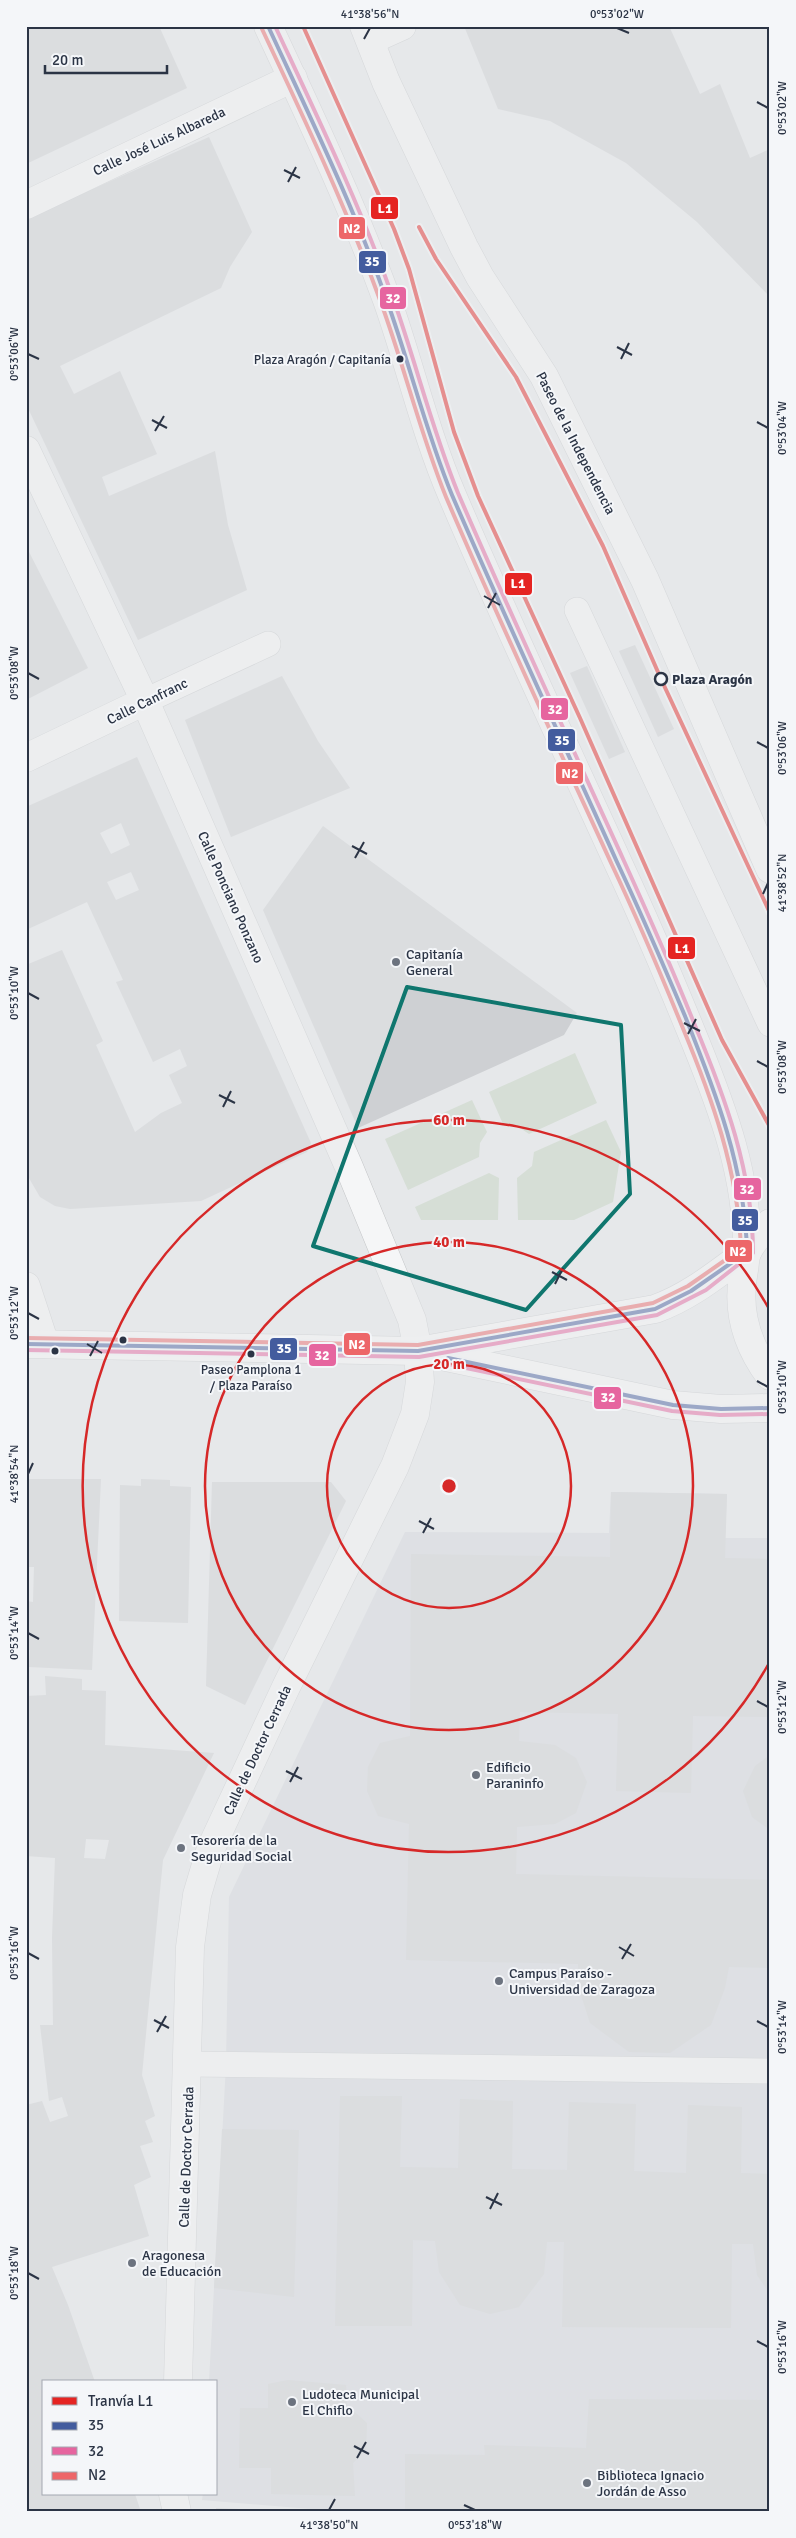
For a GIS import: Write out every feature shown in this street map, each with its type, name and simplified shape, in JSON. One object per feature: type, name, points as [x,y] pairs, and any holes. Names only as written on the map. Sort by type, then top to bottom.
[{"type":"main road","points":[[418,1351],[655,1309],[679,1299],[704,1284],[747,1252],[770,1223]]},
{"type":"main road","points":[[747,1252],[740,1297],[742,1318],[749,1341],[760,1364],[770,1376]]},
{"type":"main road","points":[[36,1344],[418,1351],[673,1405],[721,1409],[770,1408]]},
{"type":"street","points":[[268,26],[380,281],[405,352],[435,452],[450,492],[499,604],[662,958],[719,1101],[741,1179],[747,1230],[747,1252]]},
{"type":"street","points":[[368,33],[402,26]]},
{"type":"street","name":"Paseo de la Independencia","points":[[368,33],[390,91],[464,247],[480,277],[544,376],[645,580],[770,869]]},
{"type":"street","name":"Calle José Luis Albareda","points":[[26,204],[292,78]]},
{"type":"street","name":"Calle Ponciano Ponzano","points":[[26,450],[145,701],[348,1167],[412,1320],[418,1351]]},
{"type":"street","points":[[577,610],[770,1024]]},
{"type":"street","name":"Calle Canfranc","points":[[26,758],[268,644]]},
{"type":"street","points":[[26,1286],[36,1344]]},
{"type":"street","name":"Calle de Doctor Cerrada","points":[[178,2380],[190,1947],[200,1882],[211,1848],[286,1686],[395,1466],[415,1414],[420,1382],[418,1351]]},
{"type":"street","points":[[188,2064],[770,2071]]},
{"type":"street","points":[[173,2496],[177,2512]]},
{"type":"highlighted area","points":[[407,987],[621,1025],[630,1194],[526,1310],[313,1246]]},
{"type":"shaded area","points":[[575,1053],[597,1103],[529,1134],[517,1126],[503,1124],[489,1092]]},
{"type":"shaded area","points":[[472,1100],[487,1132],[480,1143],[479,1157],[408,1190],[385,1139]]},
{"type":"shaded area","points":[[606,1120],[621,1152],[613,1202],[574,1220],[518,1220],[517,1178],[532,1166],[534,1152]]},
{"type":"shaded area","points":[[489,1173],[499,1178],[498,1220],[421,1220],[415,1207]]},
{"type":"shaded area","name":"Campus Paraíso - Universidad de Zaragoza","points":[[611,1492],[727,1494],[725,1538],[770,1538],[770,2512],[348,2512],[202,2500],[203,2496],[218,2496],[218,2380],[209,2380],[226,2065],[229,1897],[405,1532],[609,1533]]},
{"type":"building","points":[[26,26],[159,26],[187,88],[26,164]]},
{"type":"building","points":[[464,26],[669,26],[700,94],[720,84],[750,158],[770,149],[770,297],[697,222],[626,163],[550,121],[498,109]]},
{"type":"building","points":[[209,137],[252,232],[230,267],[221,288],[60,366],[74,394],[120,371],[157,454],[102,477],[109,496],[215,451],[228,525],[247,590],[138,640],[26,404],[26,219]]},
{"type":"building","points":[[26,546],[88,668],[26,700]]},
{"type":"building","points":[[635,645],[674,729],[658,737],[619,651]]},
{"type":"building","points":[[587,666],[625,752],[609,759],[570,673]]},
{"type":"building","points":[[282,676],[318,741],[350,788],[231,837],[185,720]]},
{"type":"building","points":[[137,757],[311,1143],[307,1152],[201,1201],[70,1209],[55,1206],[40,1197],[26,1173],[26,965],[62,950],[103,1041],[96,1045],[135,1132],[161,1113],[182,1103],[169,1075],[187,1066],[180,1049],[153,1062],[116,982],[123,980],[87,902],[26,930],[26,807]],"holes":[[[121,823],[130,845],[111,854],[100,833]],[[131,872],[139,890],[116,900],[107,882]]]},
{"type":"building","name":"Capitanía General","points":[[323,826],[577,1013],[564,1035],[358,1128],[263,910]]},
{"type":"building","points":[[26,1479],[101,1479],[92,1670],[29,1667],[30,1650],[26,1650],[26,1601],[33,1602],[34,1567],[26,1567]]},
{"type":"building","points":[[141,1479],[170,1480],[170,1486],[191,1487],[188,1623],[119,1621],[120,1485],[141,1486]]},
{"type":"building","points":[[212,1482],[331,1482],[346,1501],[245,1705],[206,1686]]},
{"type":"building","name":"Edificio Paraninfo","points":[[611,1492],[727,1494],[725,1558],[770,1559],[770,1717],[693,1716],[691,1793],[616,1791],[618,1714],[520,1712],[519,1741],[555,1745],[576,1758],[587,1782],[576,1813],[555,1824],[517,1827],[516,1874],[770,1880],[770,1968],[729,1967],[725,1988],[711,2025],[670,2053],[629,2052],[590,2023],[579,1989],[578,1964],[406,1960],[409,1824],[378,1816],[367,1791],[368,1767],[380,1743],[410,1736],[411,1554],[610,1557]]},
{"type":"building","points":[[45,1676],[82,1679],[82,1690],[106,1691],[105,1745],[214,1753],[163,1860],[142,2075],[155,2116],[145,2121],[153,2142],[140,2146],[151,2177],[134,2185],[149,2236],[52,2267],[68,2305],[94,2380],[42,2380],[42,2496],[136,2496],[141,2512],[26,2512],[26,2105],[42,2101],[50,2122],[68,2116],[62,2097],[49,2101],[40,2025],[53,2025],[52,1938],[55,1858],[26,1856],[26,1696],[46,1695]],"holes":[[[86,1839],[109,1840],[105,1859],[84,1858]]]},
{"type":"building","points":[[770,1755],[770,1830],[752,1817],[743,1791],[755,1766]]},
{"type":"building","points":[[340,2096],[402,2096],[400,2167],[458,2168],[460,2099],[513,2101],[512,2169],[567,2170],[569,2102],[636,2104],[634,2171],[686,2173],[688,2105],[742,2107],[741,2173],[770,2174],[770,2294],[757,2275],[753,2244],[732,2244],[731,2328],[562,2327],[564,2242],[547,2242],[544,2274],[519,2307],[490,2314],[460,2305],[439,2272],[435,2241],[413,2240],[412,2326],[335,2326]]},
{"type":"building","points":[[222,2129],[299,2130],[294,2297],[214,2288]]},
{"type":"building","points":[[288,2380],[346,2385],[347,2405],[367,2423],[366,2450],[353,2463],[355,2496],[271,2494],[271,2468],[239,2468],[240,2408],[268,2408],[268,2384]]},
{"type":"building","name":"Biblioteca Ignacio Jordán de Asso","points":[[589,2399],[770,2400],[770,2512],[405,2512],[405,2454],[485,2455],[484,2445],[586,2448]]},
{"type":"building","points":[[216,2508],[259,2510],[259,2512],[217,2512]]},
{"type":"tram line","name":"L1","points":[[303,26],[394,229],[409,269],[454,432],[478,496],[580,718],[722,1040],[770,1127]]},
{"type":"tram line","name":"L1","points":[[419,227],[436,259],[516,377],[603,546],[661,679],[770,913]]},
{"type":"transit line","name":"35","points":[[26,1344],[418,1351],[655,1309],[691,1291],[747,1252],[745,1221],[735,1161],[718,1102],[696,1045],[643,919],[452,495],[434,447],[374,266],[331,162],[268,26]]},
{"type":"transit line","name":"32","points":[[26,1350],[419,1357],[657,1315],[706,1290],[753,1253],[752,1223],[743,1164],[716,1079],[651,921],[458,493],[440,445],[393,298],[367,229],[275,26]]},
{"type":"transit line","name":"N2","points":[[26,1338],[418,1345],[653,1303],[688,1286],[741,1249],[735,1191],[729,1163],[713,1107],[693,1053],[639,925],[507,636],[446,497],[367,265],[324,163],[262,29]]},
{"type":"transit line","name":"35","points":[[448,1358],[673,1405],[721,1409],[770,1408]]},
{"type":"transit line","name":"32","points":[[447,1364],[672,1411],[720,1415],[770,1414]]},
{"type":"place","name":"Plaza Aragón / Capitanía","points":[[400,359]]},
{"type":"place","name":"Plaza Aragón","points":[[661,679]]},
{"type":"place","name":"Capitanía General","points":[[396,962]]},
{"type":"place","name":"Paseo Pamplona 1 / Plaza Paraíso","points":[[251,1354]]},
{"type":"place","name":"Edificio Paraninfo","points":[[476,1775]]},
{"type":"place","name":"Tesorería de la Seguridad Social","points":[[181,1848]]},
{"type":"place","name":"Campus Paraíso - Universidad de Zaragoza","points":[[499,1981]]},
{"type":"place","name":"Aragonesa de Educación","points":[[132,2263]]},
{"type":"place","name":"Ludoteca Municipal El Chiflo","points":[[292,2402]]},
{"type":"place","name":"Biblioteca Ignacio Jordán de Asso","points":[[587,2483]]}]
